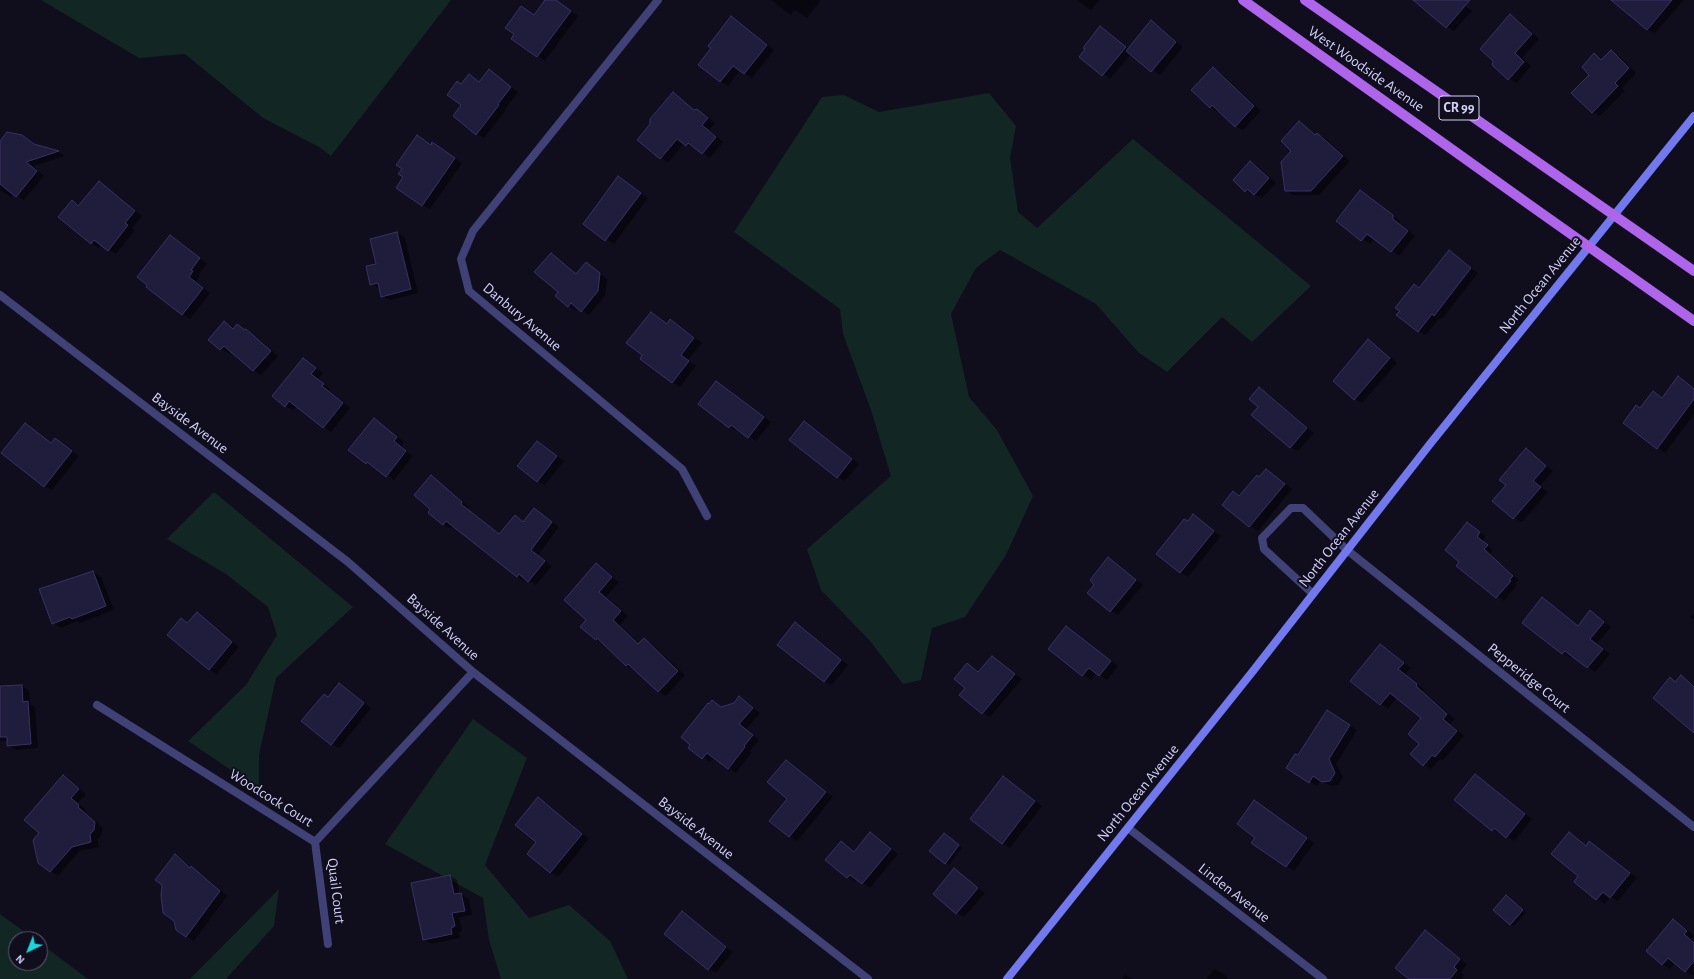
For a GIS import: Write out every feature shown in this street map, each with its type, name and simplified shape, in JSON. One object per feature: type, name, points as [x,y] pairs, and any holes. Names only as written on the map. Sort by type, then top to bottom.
[{"type":"main road","name":"West Woodside Avenue","points":[[1243,0],[1589,247]]},
{"type":"main road","name":"West Woodside Avenue","points":[[1305,0],[1614,216]]},
{"type":"main road","name":"North Ocean Avenue","points":[[1007,979],[1128,828],[1430,444],[1694,116]]},
{"type":"main road","name":"CR 99","points":[[1614,216],[1694,271]]},
{"type":"main road","name":"CR 99","points":[[1589,247],[1694,321]]},
{"type":"street","name":"Danbury Avenue","points":[[658,0],[473,231],[461,259],[469,291],[682,469],[707,516]]},
{"type":"street","name":"Bayside Avenue","points":[[0,295],[348,562],[473,672],[868,979]]},
{"type":"street","name":"Pepperidge Court","points":[[1312,594],[1264,549],[1262,538],[1291,508],[1303,508],[1347,550],[1694,827]]},
{"type":"street","name":"Woodcock Court","points":[[97,705],[315,842],[473,672]]},
{"type":"street","name":"Linden Avenue","points":[[1128,828],[1324,979]]},
{"type":"street","name":"Quail Court","points":[[315,842],[328,944]]},
{"type":"green space","points":[[41,0],[451,0],[331,156],[319,147],[263,118],[185,54],[139,58]]},
{"type":"green space","points":[[989,93],[1016,126],[1010,158],[1018,212],[1037,228],[1133,139],[1311,286],[1252,342],[1222,317],[1167,372],[1138,352],[1096,304],[1000,250],[976,268],[951,314],[969,397],[997,430],[1033,496],[1006,555],[965,617],[932,628],[921,680],[903,684],[870,641],[821,590],[807,549],[891,476],[871,410],[843,334],[840,309],[734,232],[822,97],[844,95],[879,112]]},
{"type":"green space","points":[[214,492],[353,607],[276,678],[259,755],[259,789],[188,741],[246,685],[277,635],[268,607],[226,574],[167,539]]},
{"type":"green space","points":[[473,719],[527,758],[485,865],[529,918],[569,905],[610,941],[628,979],[501,979],[489,940],[483,898],[385,844]]},
{"type":"green space","points":[[279,889],[274,926],[226,979],[190,979]]},
{"type":"green space","points":[[0,914],[23,931],[8,931],[8,971],[48,971],[48,949],[88,979],[0,979]]},
{"type":"building","points":[[545,0],[556,0],[571,11],[537,57],[511,39],[514,34],[505,28],[521,6],[534,15]]},
{"type":"building","points":[[1413,0],[1470,0],[1446,28]]},
{"type":"building","points":[[1611,0],[1672,0],[1647,30]]},
{"type":"building","points":[[1510,14],[1532,34],[1515,53],[1524,62],[1508,80],[1492,65],[1493,61],[1480,49]]},
{"type":"building","points":[[731,16],[767,45],[744,74],[733,66],[720,82],[698,65],[711,48],[708,46]]},
{"type":"building","points":[[1151,20],[1176,42],[1151,72],[1126,51]]},
{"type":"building","points":[[1100,26],[1126,47],[1102,76],[1079,57],[1085,49],[1083,48]]},
{"type":"building","points":[[1611,50],[1629,68],[1615,83],[1618,86],[1592,113],[1571,93],[1589,75],[1582,67],[1594,53],[1601,60]]},
{"type":"building","points":[[1213,67],[1254,106],[1235,127],[1212,105],[1210,108],[1191,90]]},
{"type":"building","points":[[489,69],[511,87],[476,135],[453,116],[461,105],[447,95],[457,81],[461,84],[469,74],[479,82]]},
{"type":"building","points":[[673,92],[694,110],[697,109],[708,118],[702,125],[716,137],[702,154],[688,143],[686,146],[677,139],[660,159],[637,140],[650,124],[650,119]]},
{"type":"building","points":[[1299,121],[1315,135],[1317,133],[1343,156],[1311,191],[1285,191],[1281,162],[1291,151],[1281,141]]},
{"type":"building","points":[[7,132],[22,135],[34,144],[59,151],[26,162],[37,171],[16,197],[0,184],[0,141]]},
{"type":"building","points":[[417,135],[431,145],[432,142],[455,158],[422,206],[396,188],[403,177],[398,174],[402,169],[396,165]]},
{"type":"building","points":[[1250,161],[1269,178],[1254,195],[1247,189],[1245,192],[1233,180]]},
{"type":"building","points":[[618,176],[641,193],[605,241],[583,224]]},
{"type":"building","points":[[99,181],[135,211],[125,223],[128,225],[108,251],[94,240],[91,244],[58,217],[72,200],[78,206]]},
{"type":"building","points":[[1360,190],[1393,215],[1393,219],[1408,231],[1391,252],[1367,234],[1361,241],[1336,221]]},
{"type":"building","points":[[397,232],[411,289],[381,297],[378,283],[370,285],[366,266],[376,264],[370,239]]},
{"type":"building","points":[[170,235],[200,258],[191,270],[193,271],[189,277],[203,288],[182,315],[146,287],[147,285],[137,277]]},
{"type":"building","points":[[1449,250],[1471,268],[1434,316],[1432,314],[1418,332],[1396,315],[1400,311],[1395,308],[1414,284],[1419,288]]},
{"type":"building","points":[[551,253],[576,274],[586,262],[600,273],[598,291],[581,312],[571,303],[568,307],[555,296],[558,292],[534,272]]},
{"type":"building","points":[[651,312],[667,324],[670,319],[694,338],[681,355],[689,361],[672,383],[640,359],[642,355],[626,343]]},
{"type":"building","points":[[224,321],[233,329],[237,324],[245,330],[246,329],[271,351],[253,371],[224,346],[220,350],[208,340]]},
{"type":"building","points":[[1368,339],[1390,358],[1354,400],[1333,381]]},
{"type":"building","points":[[303,358],[316,368],[311,374],[324,384],[322,386],[343,403],[323,428],[289,401],[285,407],[272,396]]},
{"type":"building","points":[[1678,376],[1694,389],[1694,399],[1657,449],[1623,423],[1636,405],[1640,408],[1653,391],[1662,398]]},
{"type":"building","points":[[716,381],[764,417],[748,438],[731,425],[729,428],[698,404]]},
{"type":"building","points":[[1259,387],[1307,428],[1290,448],[1251,415],[1258,407],[1249,399]]},
{"type":"building","points":[[374,418],[397,437],[394,441],[406,451],[386,477],[367,462],[366,464],[348,450]]},
{"type":"building","points":[[804,421],[852,459],[837,478],[789,440]]},
{"type":"building","points":[[25,423],[51,443],[55,438],[72,451],[44,487],[1,453]]},
{"type":"building","points":[[537,441],[557,456],[537,482],[517,466]]},
{"type":"building","points":[[1526,448],[1546,466],[1533,481],[1541,487],[1513,519],[1492,501],[1506,485],[1499,480]]},
{"type":"building","points":[[1266,469],[1285,484],[1249,527],[1222,505],[1233,491],[1239,496],[1257,475],[1259,477]]},
{"type":"building","points":[[431,475],[462,502],[461,504],[499,534],[515,515],[523,522],[534,508],[552,522],[531,550],[545,561],[528,582],[519,574],[517,577],[446,521],[443,525],[428,513],[430,509],[414,495]]},
{"type":"building","points":[[1193,514],[1214,531],[1180,573],[1156,554],[1184,519],[1188,521]]},
{"type":"building","points":[[1467,522],[1480,532],[1477,537],[1488,545],[1484,549],[1513,576],[1509,580],[1511,581],[1496,598],[1456,566],[1459,562],[1445,550]]},
{"type":"building","points":[[1108,557],[1136,580],[1110,612],[1087,593],[1094,585],[1090,580]]},
{"type":"building","points":[[596,563],[612,577],[599,592],[621,611],[613,620],[638,644],[644,638],[678,671],[658,692],[628,664],[626,666],[597,638],[596,640],[580,627],[586,620],[564,600]]},
{"type":"building","points":[[93,571],[106,606],[72,619],[70,617],[52,624],[39,589]]},
{"type":"building","points":[[1542,597],[1578,626],[1590,610],[1604,622],[1590,639],[1603,649],[1587,668],[1565,651],[1562,654],[1522,623]]},
{"type":"building","points":[[197,612],[232,642],[209,670],[167,635],[181,618],[187,623]]},
{"type":"building","points":[[795,622],[841,660],[824,682],[777,645]]},
{"type":"building","points":[[1066,626],[1111,661],[1099,676],[1089,668],[1082,676],[1048,649]]},
{"type":"building","points":[[1380,644],[1404,663],[1398,669],[1417,684],[1416,686],[1447,714],[1443,719],[1457,731],[1435,757],[1432,755],[1423,766],[1410,754],[1419,744],[1408,734],[1421,718],[1390,693],[1380,705],[1350,681]]},
{"type":"building","points":[[992,656],[1015,674],[982,714],[959,695],[965,688],[954,679],[967,663],[978,672]]},
{"type":"building","points":[[1681,675],[1694,687],[1694,733],[1653,698],[1670,677],[1675,682]]},
{"type":"building","points":[[339,683],[364,703],[331,745],[301,721],[324,694],[328,697]]},
{"type":"building","points":[[22,685],[23,702],[28,701],[31,744],[7,746],[7,737],[0,737],[0,686]]},
{"type":"building","points":[[739,696],[753,708],[739,724],[753,735],[728,769],[707,753],[702,759],[688,748],[690,745],[681,737],[712,700],[721,707],[734,703]]},
{"type":"building","points":[[1327,710],[1350,725],[1329,759],[1335,773],[1330,781],[1322,782],[1313,776],[1309,783],[1286,768],[1295,754],[1298,755]]},
{"type":"building","points":[[786,760],[826,792],[789,837],[769,821],[787,799],[767,782]]},
{"type":"building","points":[[1475,774],[1525,814],[1506,838],[1494,828],[1492,831],[1454,800]]},
{"type":"building","points":[[63,775],[79,789],[71,798],[79,805],[78,807],[95,822],[94,830],[90,834],[91,842],[72,847],[50,872],[38,863],[33,840],[39,833],[24,820]]},
{"type":"building","points":[[1003,776],[1035,801],[1002,844],[970,819]]},
{"type":"building","points":[[538,797],[582,834],[550,873],[527,854],[536,842],[515,825]]},
{"type":"building","points":[[1254,800],[1307,838],[1286,867],[1251,843],[1255,838],[1237,824]]},
{"type":"building","points":[[870,832],[891,849],[862,884],[850,875],[847,878],[825,860],[841,841],[854,852]]},
{"type":"building","points":[[1569,832],[1586,846],[1589,841],[1630,873],[1610,898],[1603,892],[1596,900],[1574,882],[1578,876],[1551,854]]},
{"type":"building","points":[[944,833],[959,845],[945,864],[929,851]]},
{"type":"building","points":[[175,854],[190,868],[191,866],[220,891],[186,937],[176,930],[174,921],[163,913],[161,895],[162,885],[155,880]]},
{"type":"building","points":[[954,868],[978,888],[956,914],[933,894]]},
{"type":"building","points":[[450,875],[454,894],[461,893],[465,911],[452,913],[455,926],[451,928],[452,934],[423,940],[411,883]]},
{"type":"building","points":[[1506,895],[1523,910],[1510,925],[1493,910]]},
{"type":"building","points":[[682,911],[726,947],[708,970],[664,934]]},
{"type":"building","points":[[1673,919],[1687,931],[1684,934],[1694,943],[1694,961],[1685,972],[1668,958],[1662,965],[1646,951]]},
{"type":"building","points":[[1425,930],[1460,959],[1454,967],[1457,970],[1450,979],[1409,979],[1395,968]]}]
